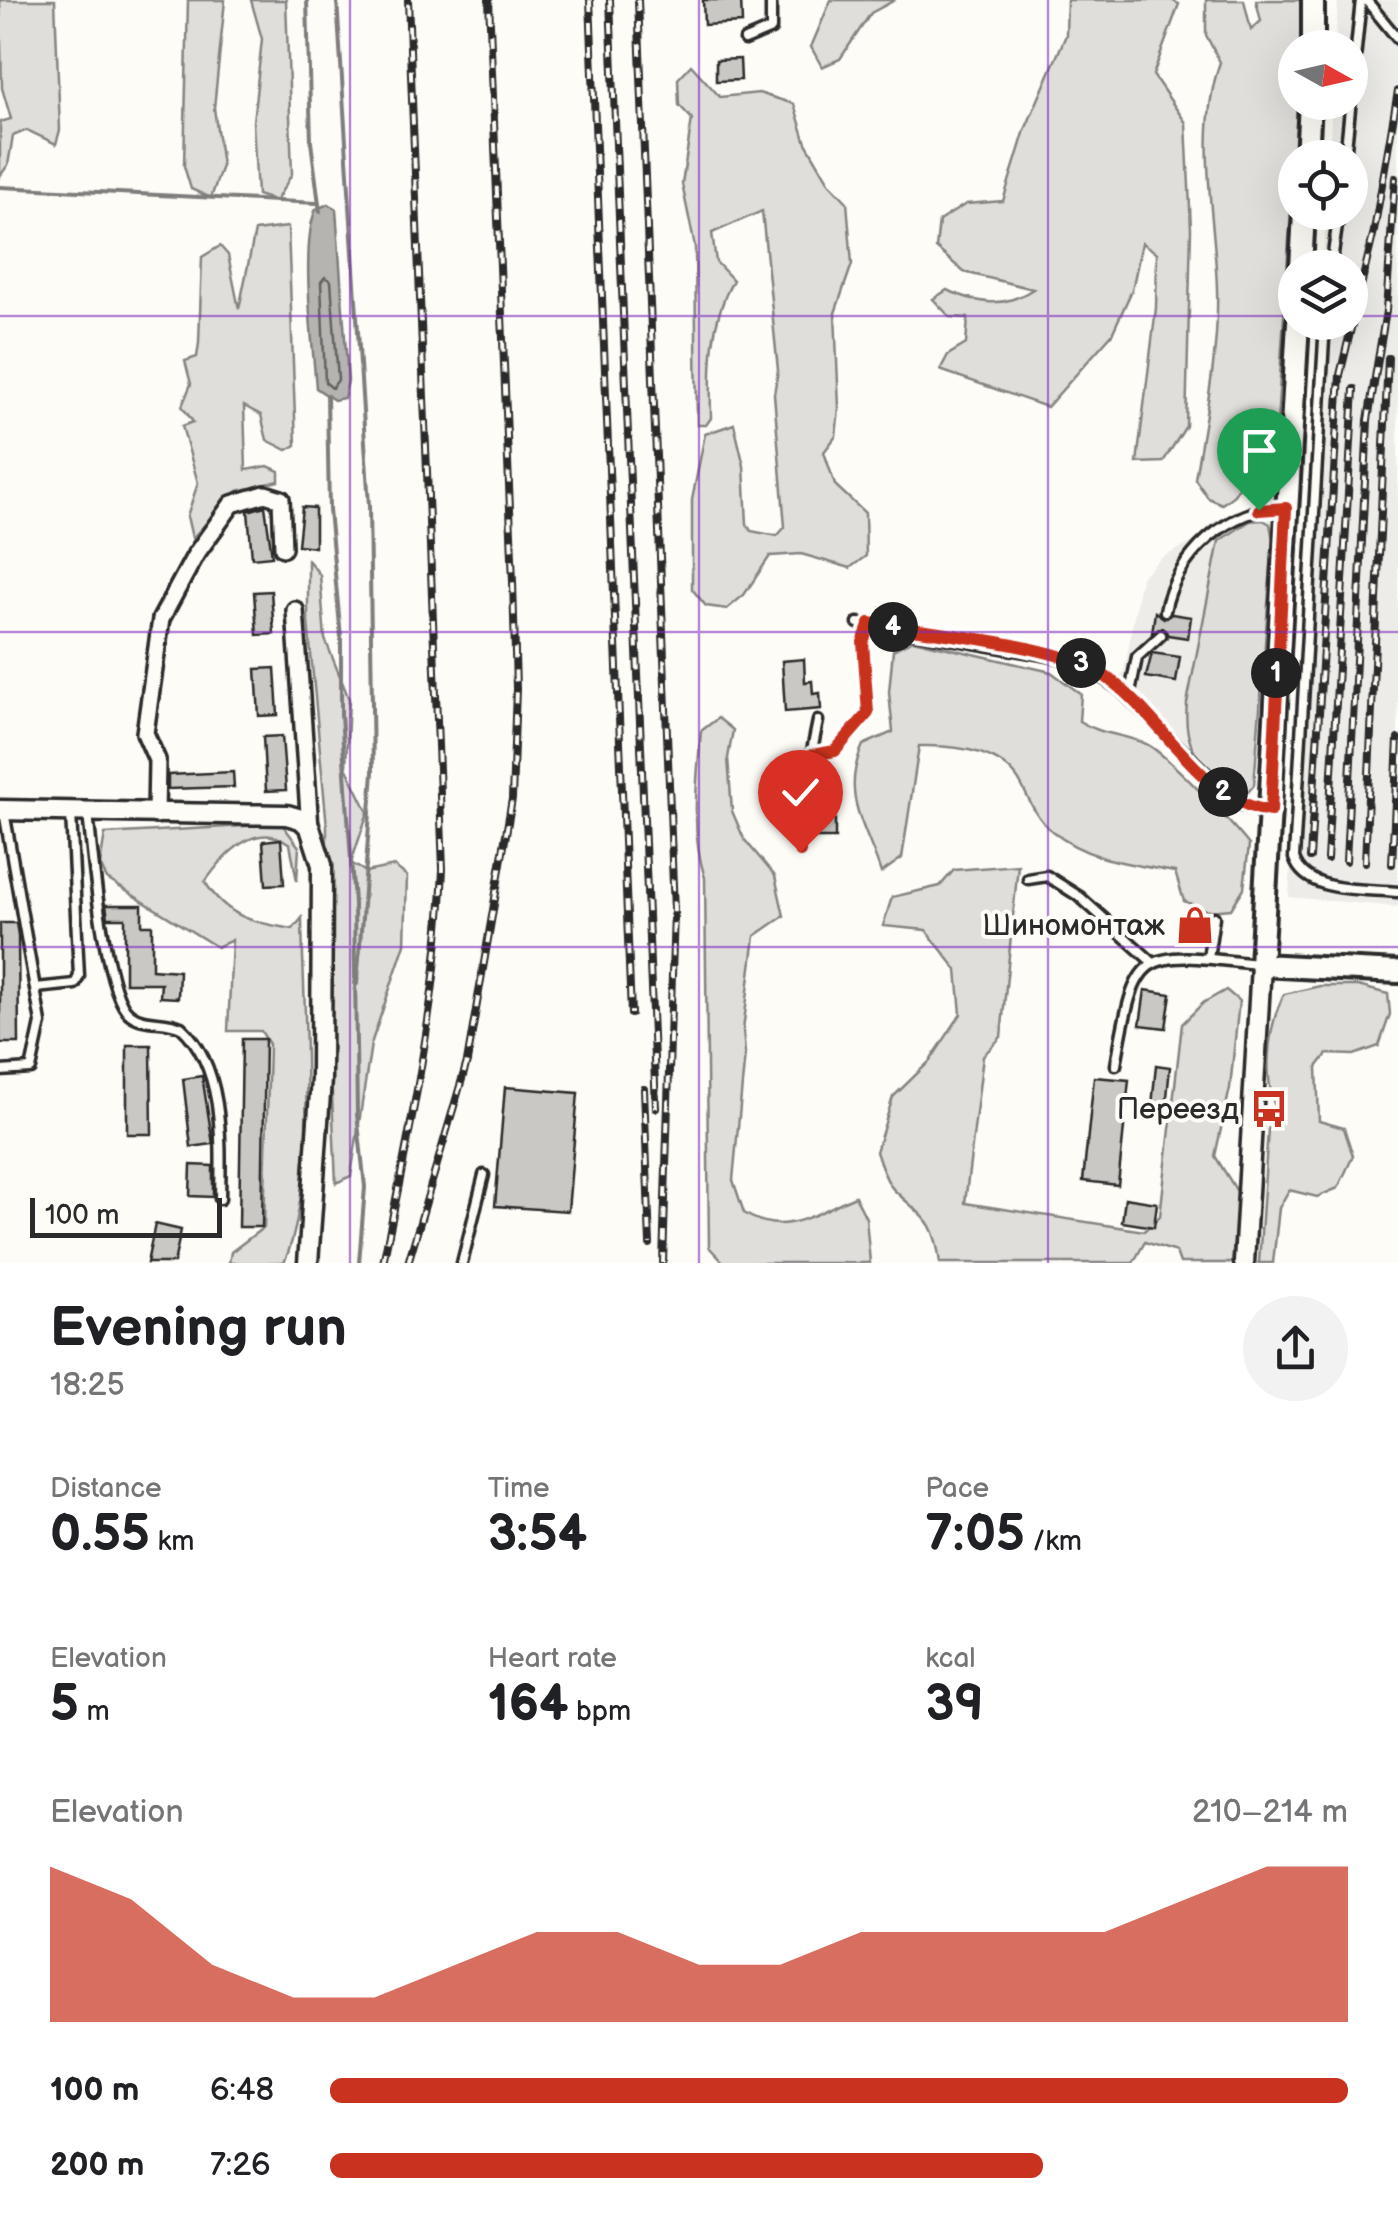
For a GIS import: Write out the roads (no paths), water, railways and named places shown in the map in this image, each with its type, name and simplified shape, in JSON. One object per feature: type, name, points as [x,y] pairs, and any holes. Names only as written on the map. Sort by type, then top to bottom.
[{"type":"main road","points":[[1312,30],[1313,0]]},
{"type":"main road","points":[[1297,340],[1261,965],[1398,972]]},
{"type":"street","points":[[156,815],[157,760],[145,733],[161,618],[196,554],[232,504],[244,497],[265,494],[280,498],[284,548]]},
{"type":"street","points":[[296,610],[310,828],[322,865],[321,1079],[308,1263]]},
{"type":"street","points":[[2,810],[287,815],[301,819],[310,828]]},
{"type":"street","points":[[1244,1263],[1261,965]]},
{"type":"lane","points":[[745,40],[772,28],[771,0]]},
{"type":"lane","points":[[1363,0],[1398,38]]},
{"type":"lane","points":[[1347,140],[1363,0]]},
{"type":"lane","points":[[1325,340],[1294,858],[1298,868],[1317,882],[1398,892]]},
{"type":"lane","points":[[1164,611],[1180,574],[1220,528],[1259,510],[1286,508]]},
{"type":"lane","points":[[858,623],[1054,653],[1099,671],[1238,804],[1271,811]]},
{"type":"lane","points":[[812,755],[835,751],[868,713],[863,642],[870,623]]},
{"type":"lane","points":[[1128,698],[1137,657],[1160,635]]},
{"type":"lane","points":[[800,852],[800,810],[818,721]]},
{"type":"lane","points":[[0,1070],[31,1069],[41,1022],[2,810]]},
{"type":"lane","points":[[36,988],[75,984],[79,976],[79,813]]},
{"type":"lane","points":[[79,813],[98,917],[120,1004],[137,1018],[181,1026],[203,1056],[214,1092],[221,1148],[220,1199]]},
{"type":"lane","points":[[1028,879],[1047,876],[1080,897],[1151,961]]},
{"type":"lane","points":[[1208,958],[1214,917]]},
{"type":"lane","points":[[1116,1066],[1128,998],[1136,976],[1151,961],[1177,955],[1261,965]]},
{"type":"lane","points":[[462,1263],[484,1175]]},
{"type":"water","points":[[329,204],[336,209],[348,381],[344,398],[334,400],[316,388],[308,270],[316,209]]},
{"type":"waterway","points":[[307,0],[311,142],[320,212]]},
{"type":"waterway","points":[[337,0],[369,506],[373,772],[357,984]]},
{"type":"waterway","points":[[0,187],[317,203]]},
{"type":"waterway","points":[[327,395],[329,510],[341,637],[341,715],[354,903],[357,1114],[365,1187],[359,1263]]},
{"type":"railway","points":[[383,1263],[428,1018],[443,869],[408,0]]},
{"type":"railway","points":[[408,1263],[467,1062],[512,799],[516,689],[513,582],[489,0]]},
{"type":"railway","points":[[590,0],[631,1014]]},
{"type":"railway","points":[[610,0],[656,1108]]},
{"type":"railway","points":[[638,0],[674,911],[663,1263]]},
{"type":"railway","points":[[1310,858],[1340,375],[1374,231],[1398,91]]},
{"type":"railway","points":[[1346,861],[1368,420],[1386,311],[1395,178]]},
{"type":"railway","points":[[1365,862],[1388,358]]},
{"type":"railway","points":[[1327,859],[1354,389]]},
{"type":"railway","points":[[1392,864],[1398,739]]},
{"type":"railway","points":[[644,1089],[650,1244]]},
{"type":"place","name":"Шиномонтаж","points":[[1195,925]]},
{"type":"place","name":"Переезд","points":[[1269,1109]]}]
